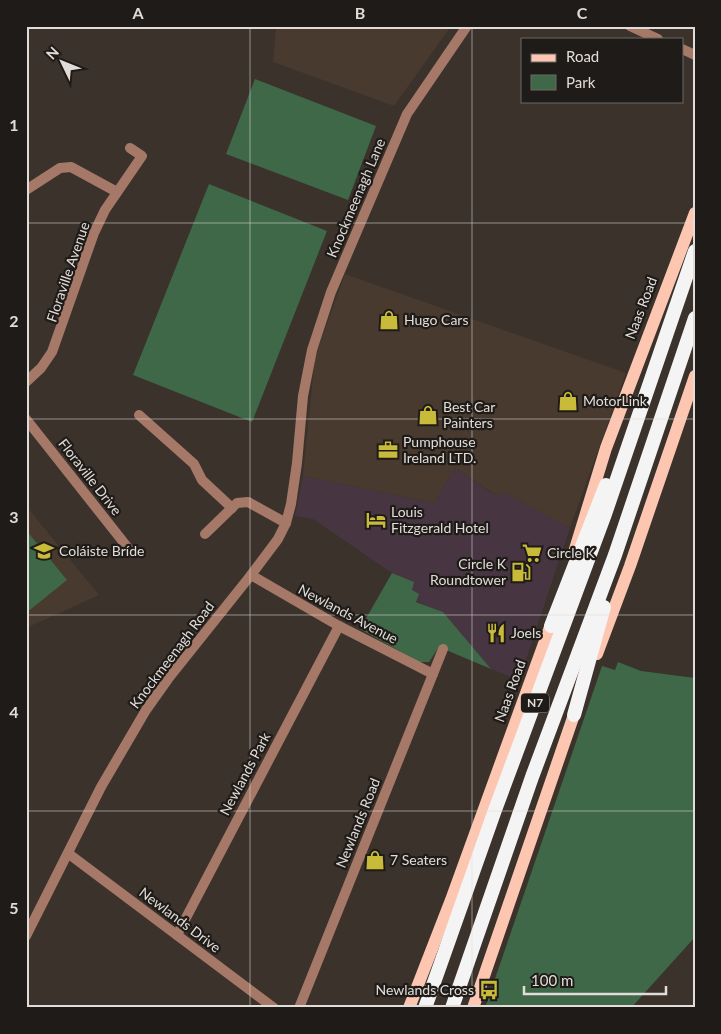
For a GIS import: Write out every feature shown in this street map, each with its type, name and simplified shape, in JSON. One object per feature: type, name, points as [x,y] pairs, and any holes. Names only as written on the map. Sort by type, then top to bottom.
[{"type":"highway","name":"Naas Road","points":[[425,1008],[492,818],[605,514],[643,398],[695,251]]},
{"type":"highway","name":"N7","points":[[452,1008],[532,776],[615,555],[695,318]]},
{"type":"highway","name":"N7","points":[[551,626],[593,515],[643,398]]},
{"type":"highway","points":[[574,715],[600,625],[615,555]]},
{"type":"main road","name":"Naas Road","points":[[409,1008],[451,900],[551,626],[606,448],[695,213]]},
{"type":"main road","points":[[473,1008],[574,715],[630,566],[695,376]]},
{"type":"street","name":"Knockmeenagh Lane","points":[[303,412],[303,396],[312,350],[330,292],[369,199],[407,114],[467,26]]},
{"type":"street","points":[[630,26],[656,38]]},
{"type":"street","name":"Floraville Avenue","points":[[26,382],[42,368],[52,352],[94,234],[105,210],[142,156],[130,148]]},
{"type":"street","points":[[26,190],[60,168],[72,166],[117,192]]},
{"type":"street","name":"Knockmeenagh Road","points":[[26,936],[69,854],[101,787],[146,710],[168,679],[278,539],[292,504],[303,412]]},
{"type":"street","points":[[139,415],[194,464],[202,480],[232,508]]},
{"type":"street","name":"Floraville Drive","points":[[26,419],[132,553]]},
{"type":"street","points":[[205,534],[237,502],[248,502],[286,523]]},
{"type":"street","name":"Newlands Avenue","points":[[251,575],[339,626],[433,674]]},
{"type":"street","name":"Newlands Park","points":[[177,935],[339,626]]},
{"type":"street","name":"Newlands Road","points":[[299,1008],[443,649]]},
{"type":"street","name":"Newlands Drive","points":[[69,854],[274,1008]]},
{"type":"shaded area","points":[[276,26],[451,26],[394,106],[273,62]]},
{"type":"shaded area","points":[[345,274],[626,373],[570,528],[505,493],[496,495],[455,468],[434,503],[303,476],[315,357]]},
{"type":"shaded area","points":[[455,468],[495,495],[505,493],[570,528],[519,680],[491,669],[443,612],[416,601],[411,590],[414,582],[392,573],[313,519],[295,516],[303,476],[434,503]]},
{"type":"shaded area","name":"Coláiste Bríde","points":[[26,506],[99,595],[26,628]]},
{"type":"green space","points":[[255,79],[376,126],[348,200],[226,154]]},
{"type":"green space","points":[[209,184],[327,231],[252,422],[133,375]]},
{"type":"green space","points":[[26,530],[67,580],[26,613]]},
{"type":"green space","points":[[392,573],[414,582],[412,590],[419,594],[416,602],[443,612],[491,669],[439,647],[429,662],[419,662],[360,629]]},
{"type":"green space","points":[[618,662],[641,671],[695,678],[695,937],[631,1008],[485,1008],[602,666],[615,670]]},
{"type":"place","name":"Hugo Cars","points":[[389,320]]},
{"type":"place","name":"MotorLink","points":[[568,401]]},
{"type":"place","name":"Best Car Painters","points":[[428,415]]},
{"type":"place","name":"Pumphouse Ireland LTD.","points":[[388,450]]},
{"type":"place","name":"Louis Fitzgerald Hotel","points":[[376,520]]},
{"type":"place","name":"Coláiste Bríde","points":[[44,551]]},
{"type":"place","name":"Circle K","points":[[532,553]]},
{"type":"place","name":"Circle K Roundtower","points":[[521,572]]},
{"type":"place","name":"Joels","points":[[496,633]]},
{"type":"place","name":"7 Seaters","points":[[375,860]]},
{"type":"place","name":"Newlands Cross","points":[[489,990]]}]
